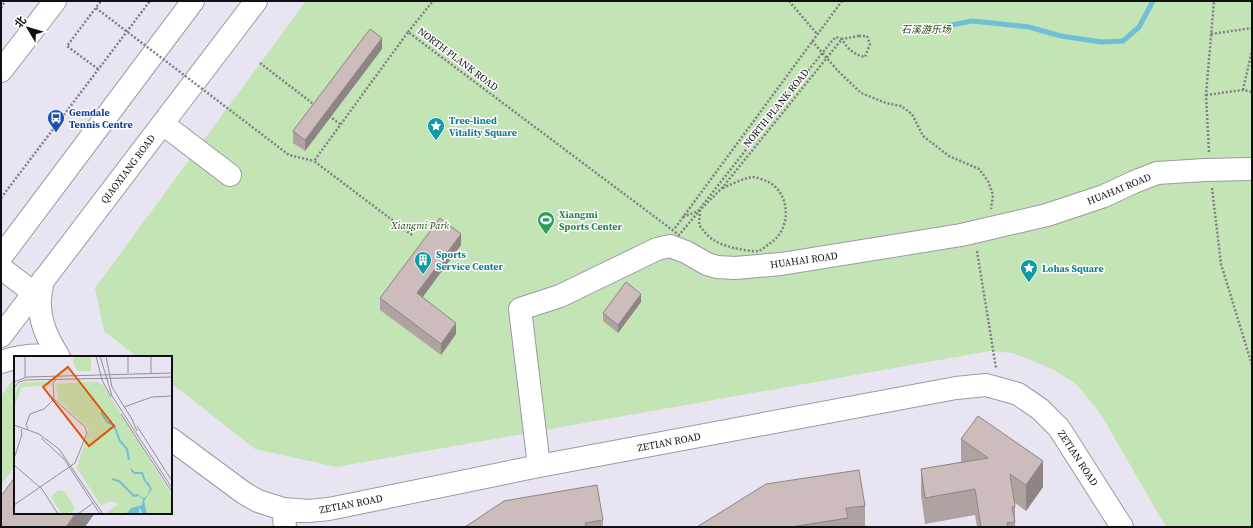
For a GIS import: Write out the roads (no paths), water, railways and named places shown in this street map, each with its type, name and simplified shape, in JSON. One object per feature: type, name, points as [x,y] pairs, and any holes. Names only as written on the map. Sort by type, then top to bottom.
[{"type":"street","points":[[1,71],[55,1]]},
{"type":"street","points":[[1,257],[193,1]]},
{"type":"street","name":"QIAOXIANG ROAD","points":[[1,336],[256,1]]},
{"type":"street","points":[[163,124],[230,175]]},
{"type":"street","name":"HUAHAI ROAD","points":[[539,466],[520,309],[560,296],[657,249],[670,246],[686,252],[707,264],[717,266],[735,268],[781,264],[978,231],[1047,215],[1104,196],[1157,173],[1252,168]]},
{"type":"street","points":[[1,268],[39,286],[43,322],[49,340],[57,356]]},
{"type":"street","points":[[25,356],[53,356]]},
{"type":"street","points":[[1,362],[14,358]]},
{"type":"street","name":"ZETIAN ROAD","points":[[172,440],[244,492],[284,518],[309,511],[329,509],[539,466],[956,388],[986,385],[1018,394],[1040,409],[1059,428],[1122,527]]},
{"type":"waterway","points":[[931,29],[972,21],[1029,27],[1061,36],[1101,42],[1123,41],[1139,27],[1153,1]]},
{"type":"place","name":"Gemdale Tennis Centre","points":[[56,133]]},
{"type":"place","name":"Tree-lined Vitality Square","points":[[436,141]]},
{"type":"place","name":"Xiangmi Sports Center","points":[[546,235]]},
{"type":"place","name":"Sports Service Center","points":[[423,275]]},
{"type":"place","name":"Lohas Square","points":[[1029,283]]},
{"type":"park label","name":"石溪游乐场","points":[[926,29]]},
{"type":"park label","name":"Xiangmi Park","points":[[420,225]]}]
